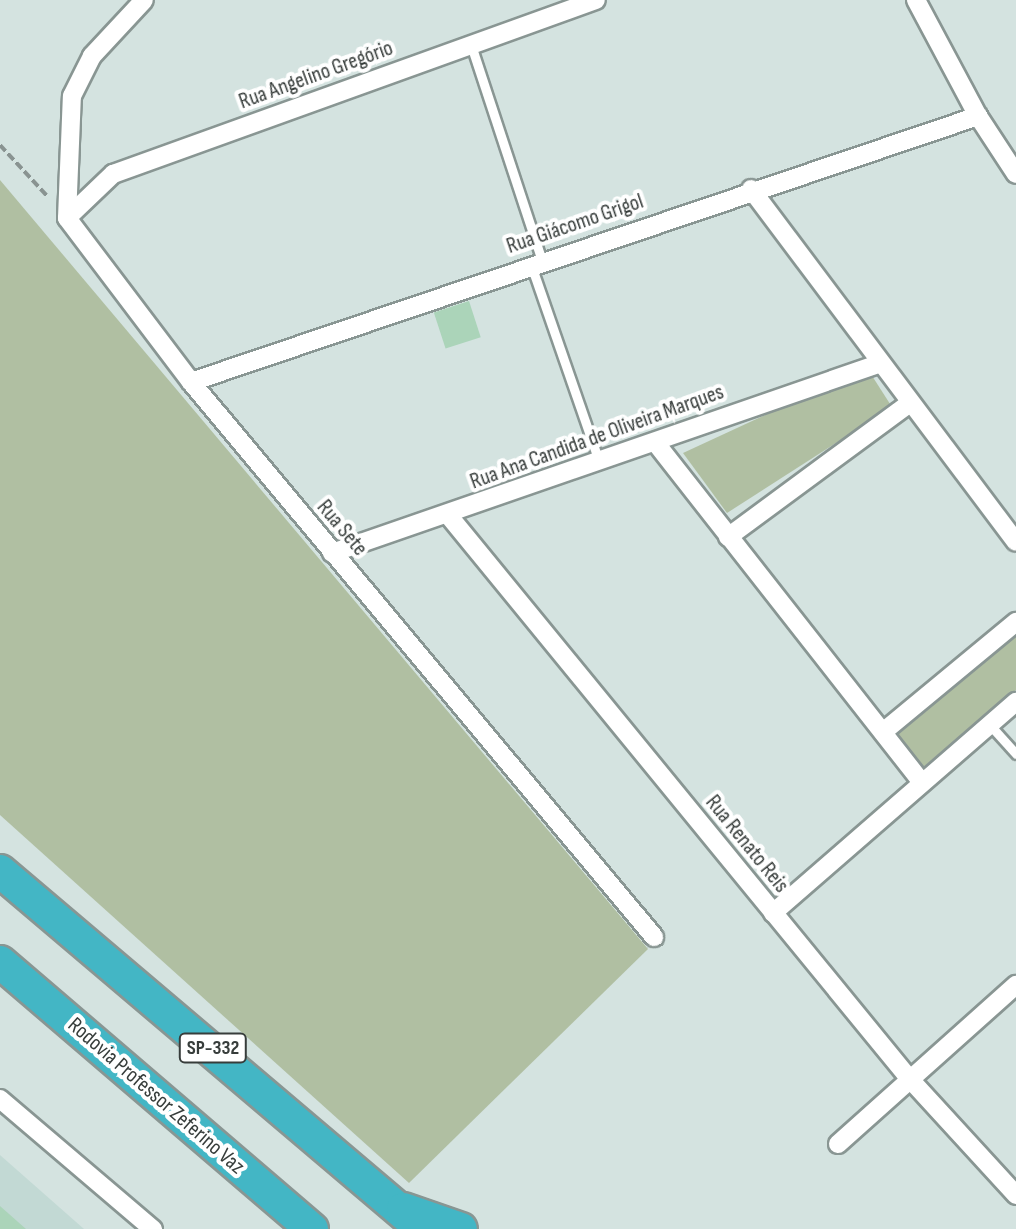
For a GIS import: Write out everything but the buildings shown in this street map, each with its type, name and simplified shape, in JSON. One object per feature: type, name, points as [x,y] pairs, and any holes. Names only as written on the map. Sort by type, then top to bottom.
[{"type":"highway","name":"SP-332","points":[[0,871],[422,1229]]},
{"type":"highway","name":"Rodovia Professor Zeferino Vaz","points":[[0,962],[312,1229]]},
{"type":"highway","points":[[395,1207],[461,1229]]},
{"type":"street","points":[[67,218],[72,96],[92,56],[144,0]]},
{"type":"street","name":"Rua Angelino Gregório","points":[[67,218],[113,174],[596,0]]},
{"type":"street","points":[[916,0],[978,116],[1016,174]]},
{"type":"street","name":"Rua Giácomo Grigol","points":[[191,382],[751,189],[978,116]]},
{"type":"street","points":[[751,189],[878,364],[1016,542]]},
{"type":"street","name":"Rua Sete","points":[[67,218],[191,382],[654,937]]},
{"type":"street","name":"Rua Ana Candida de Oliveira Marques","points":[[332,553],[449,516],[878,364]]},
{"type":"street","points":[[728,537],[910,403]]},
{"type":"street","points":[[655,442],[922,782]]},
{"type":"street","name":"Rua Renato Reis","points":[[449,516],[908,1077],[1016,1195]]},
{"type":"street","points":[[883,732],[1016,622]]},
{"type":"street","points":[[773,913],[1016,702]]},
{"type":"street","points":[[838,1144],[908,1077],[1016,985]]},
{"type":"street","points":[[0,1099],[153,1229]]},
{"type":"lane","points":[[471,45],[599,461]]},
{"type":"lane","points":[[990,725],[1016,754]]},
{"type":"path","points":[[0,145],[67,218]]},
{"type":"shaded area","points":[[0,1155],[84,1229],[0,1229]]},
{"type":"green space","points":[[0,180],[648,949],[409,1183],[0,815]]},
{"type":"green space","points":[[867,368],[892,407],[727,513],[683,453]]},
{"type":"green space","points":[[1016,636],[1016,690],[921,769],[898,734]]}]
